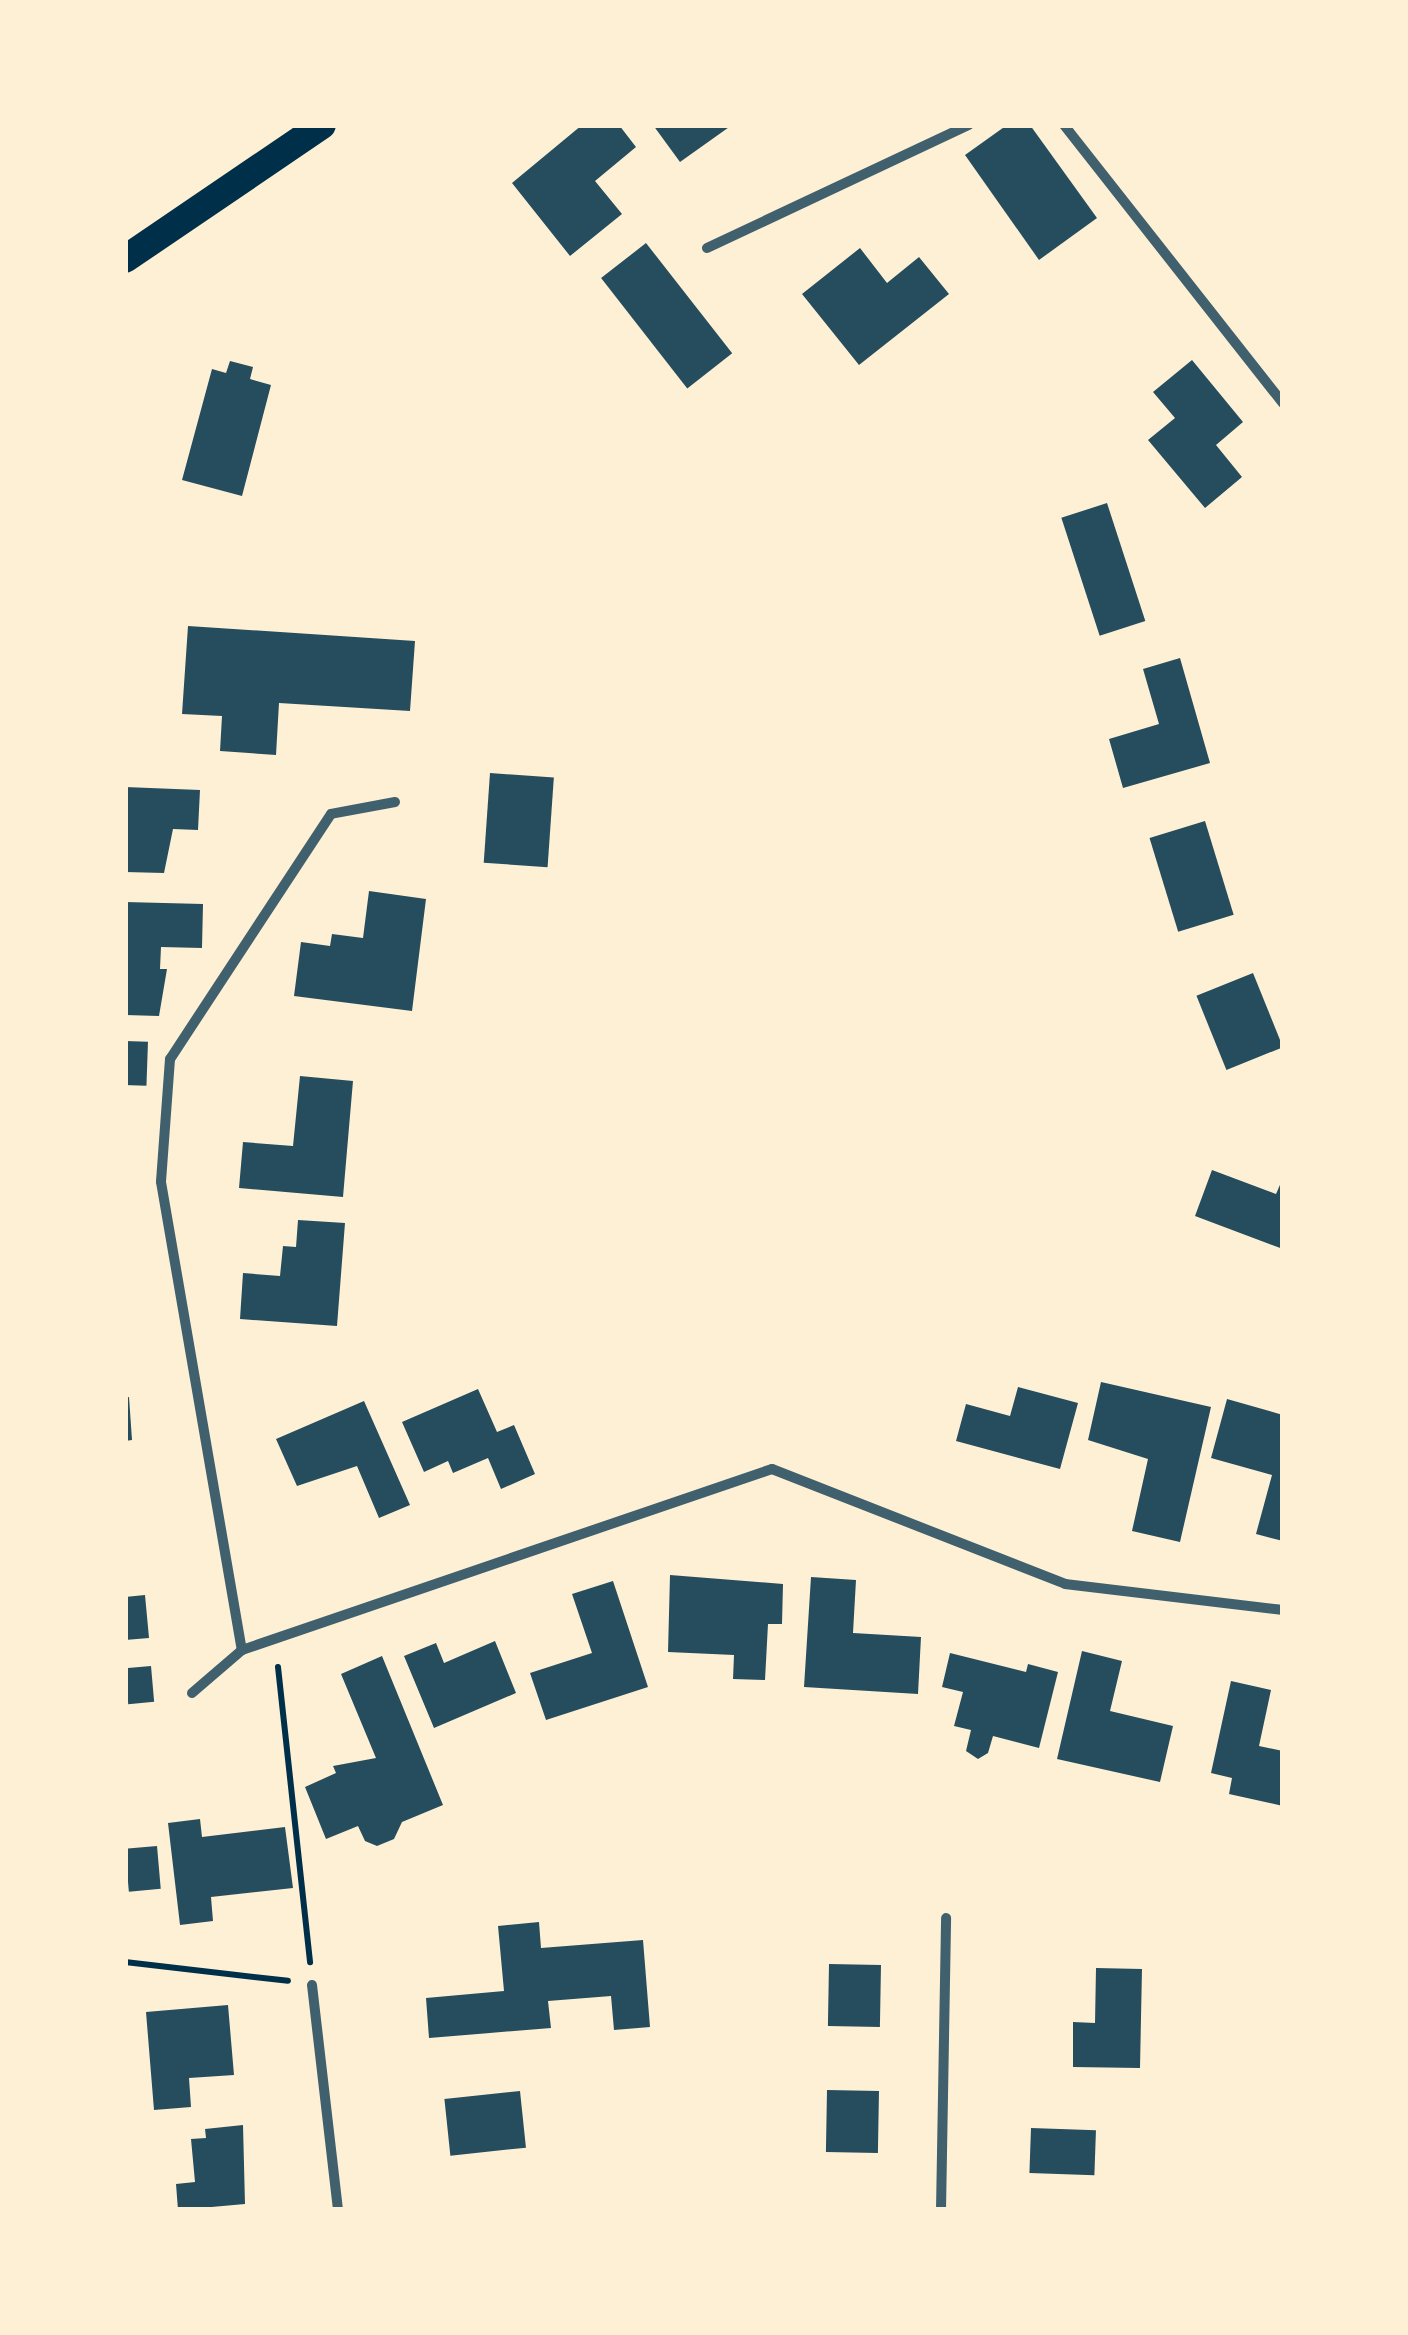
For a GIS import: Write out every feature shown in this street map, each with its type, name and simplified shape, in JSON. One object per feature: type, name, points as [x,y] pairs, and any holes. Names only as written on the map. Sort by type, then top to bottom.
[{"type":"highway","points":[[125,259],[322,125]]},
{"type":"street","points":[[707,248],[968,125]]},
{"type":"street","points":[[1064,125],[1282,398]]},
{"type":"street","points":[[242,1650],[162,1182],[170,1060],[331,814],[395,802]]},
{"type":"street","points":[[192,1693],[242,1650],[772,1470],[1065,1584],[1283,1610]]},
{"type":"street","points":[[941,2210],[946,1918]]},
{"type":"street","points":[[312,1984],[338,2210]]},
{"type":"path","points":[[125,1962],[312,1984],[274,1638]]},
{"type":"building","points":[[582,125],[619,125],[636,147],[595,181],[622,214],[570,256],[512,183]]},
{"type":"building","points":[[653,125],[732,125],[680,162]]},
{"type":"building","points":[[1007,125],[1030,125],[1097,218],[1039,260],[965,155]]},
{"type":"building","points":[[646,243],[732,353],[687,388],[601,278]]},
{"type":"building","points":[[860,248],[887,283],[919,257],[949,294],[859,365],[802,294]]},
{"type":"building","points":[[1192,360],[1243,422],[1216,445],[1242,477],[1205,508],[1148,440],[1175,418],[1153,392]]},
{"type":"building","points":[[230,361],[253,367],[250,379],[271,385],[242,496],[182,480],[212,369],[226,373]]},
{"type":"building","points":[[1107,503],[1145,621],[1100,636],[1061,518]]},
{"type":"building","points":[[188,626],[415,641],[410,711],[279,703],[276,755],[220,751],[222,716],[182,714]]},
{"type":"building","points":[[1180,658],[1210,763],[1123,788],[1109,739],[1159,724],[1143,669]]},
{"type":"building","points":[[490,773],[554,777],[548,867],[484,863]]},
{"type":"building","points":[[125,787],[200,790],[198,830],[173,829],[164,873],[125,872]]},
{"type":"building","points":[[1205,821],[1234,915],[1178,932],[1150,838]]},
{"type":"building","points":[[369,891],[426,899],[412,1011],[294,996],[301,942],[330,946],[332,934],[363,938]]},
{"type":"building","points":[[125,902],[203,904],[202,948],[161,947],[160,969],[167,969],[159,1016],[125,1015]]},
{"type":"building","points":[[1253,973],[1283,1047],[1226,1070],[1196,996]]},
{"type":"building","points":[[125,1041],[148,1042],[146,1086],[125,1085]]},
{"type":"building","points":[[300,1076],[353,1081],[343,1197],[239,1188],[243,1142],[293,1146]]},
{"type":"building","points":[[1212,1170],[1276,1194],[1283,1178],[1283,1249],[1195,1216]]},
{"type":"building","points":[[298,1220],[345,1223],[337,1326],[240,1319],[243,1273],[280,1276],[283,1246],[296,1247]]},
{"type":"building","points":[[1101,1382],[1211,1407],[1180,1542],[1132,1531],[1148,1459],[1088,1440]]},
{"type":"building","points":[[1018,1387],[1078,1403],[1060,1469],[956,1441],[966,1404],[1010,1416]]},
{"type":"building","points":[[478,1389],[497,1432],[514,1425],[535,1474],[501,1489],[488,1458],[453,1473],[448,1461],[424,1472],[402,1422]]},
{"type":"building","points":[[129,1397],[132,1440],[125,1441],[125,1398]]},
{"type":"building","points":[[1227,1399],[1283,1415],[1283,1541],[1256,1534],[1272,1475],[1211,1458]]},
{"type":"building","points":[[364,1401],[410,1505],[379,1518],[357,1466],[297,1486],[276,1439]]},
{"type":"building","points":[[670,1575],[783,1584],[782,1624],[768,1624],[765,1680],[733,1679],[734,1655],[668,1652]]},
{"type":"building","points":[[811,1577],[856,1580],[853,1633],[921,1637],[918,1694],[804,1687]]},
{"type":"building","points":[[613,1581],[648,1687],[546,1720],[530,1673],[592,1653],[572,1594]]},
{"type":"building","points":[[145,1595],[149,1638],[125,1640],[125,1597]]},
{"type":"building","points":[[495,1641],[516,1693],[434,1728],[404,1656],[436,1643],[444,1663]]},
{"type":"building","points":[[1082,1651],[1122,1661],[1110,1711],[1173,1726],[1160,1782],[1057,1759]]},
{"type":"building","points":[[950,1653],[1026,1672],[1028,1664],[1058,1672],[1039,1748],[993,1736],[988,1753],[978,1759],[966,1751],[971,1730],[954,1726],[963,1692],[942,1687]]},
{"type":"building","points":[[382,1656],[443,1805],[402,1822],[394,1839],[377,1846],[365,1841],[358,1826],[326,1839],[305,1787],[336,1773],[333,1766],[376,1758],[341,1674]]},
{"type":"building","points":[[151,1666],[154,1702],[128,1704],[125,1668]]},
{"type":"building","points":[[1231,1681],[1271,1690],[1259,1746],[1283,1751],[1283,1806],[1229,1794],[1232,1778],[1211,1773]]},
{"type":"building","points":[[200,1819],[202,1837],[285,1827],[293,1888],[211,1897],[213,1921],[180,1925],[168,1823]]},
{"type":"building","points":[[157,1846],[161,1889],[129,1892],[125,1849]]},
{"type":"building","points":[[539,1922],[541,1948],[643,1940],[650,2027],[614,2030],[611,1996],[548,2001],[551,2028],[429,2038],[426,1998],[504,1991],[498,1926]]},
{"type":"building","points":[[829,1964],[881,1965],[880,2027],[828,2026]]},
{"type":"building","points":[[1096,1968],[1142,1969],[1140,2068],[1073,2067],[1073,2022],[1095,2023]]},
{"type":"building","points":[[228,2005],[234,2075],[189,2078],[191,2107],[154,2110],[146,2012]]},
{"type":"building","points":[[827,2090],[879,2091],[878,2153],[826,2152]]},
{"type":"building","points":[[520,2091],[526,2148],[450,2156],[444,2099]]},
{"type":"building","points":[[243,2125],[245,2204],[178,2210],[176,2184],[195,2182],[191,2139],[206,2138],[205,2129]]},
{"type":"building","points":[[1031,2128],[1096,2130],[1094,2175],[1029,2173]]}]
